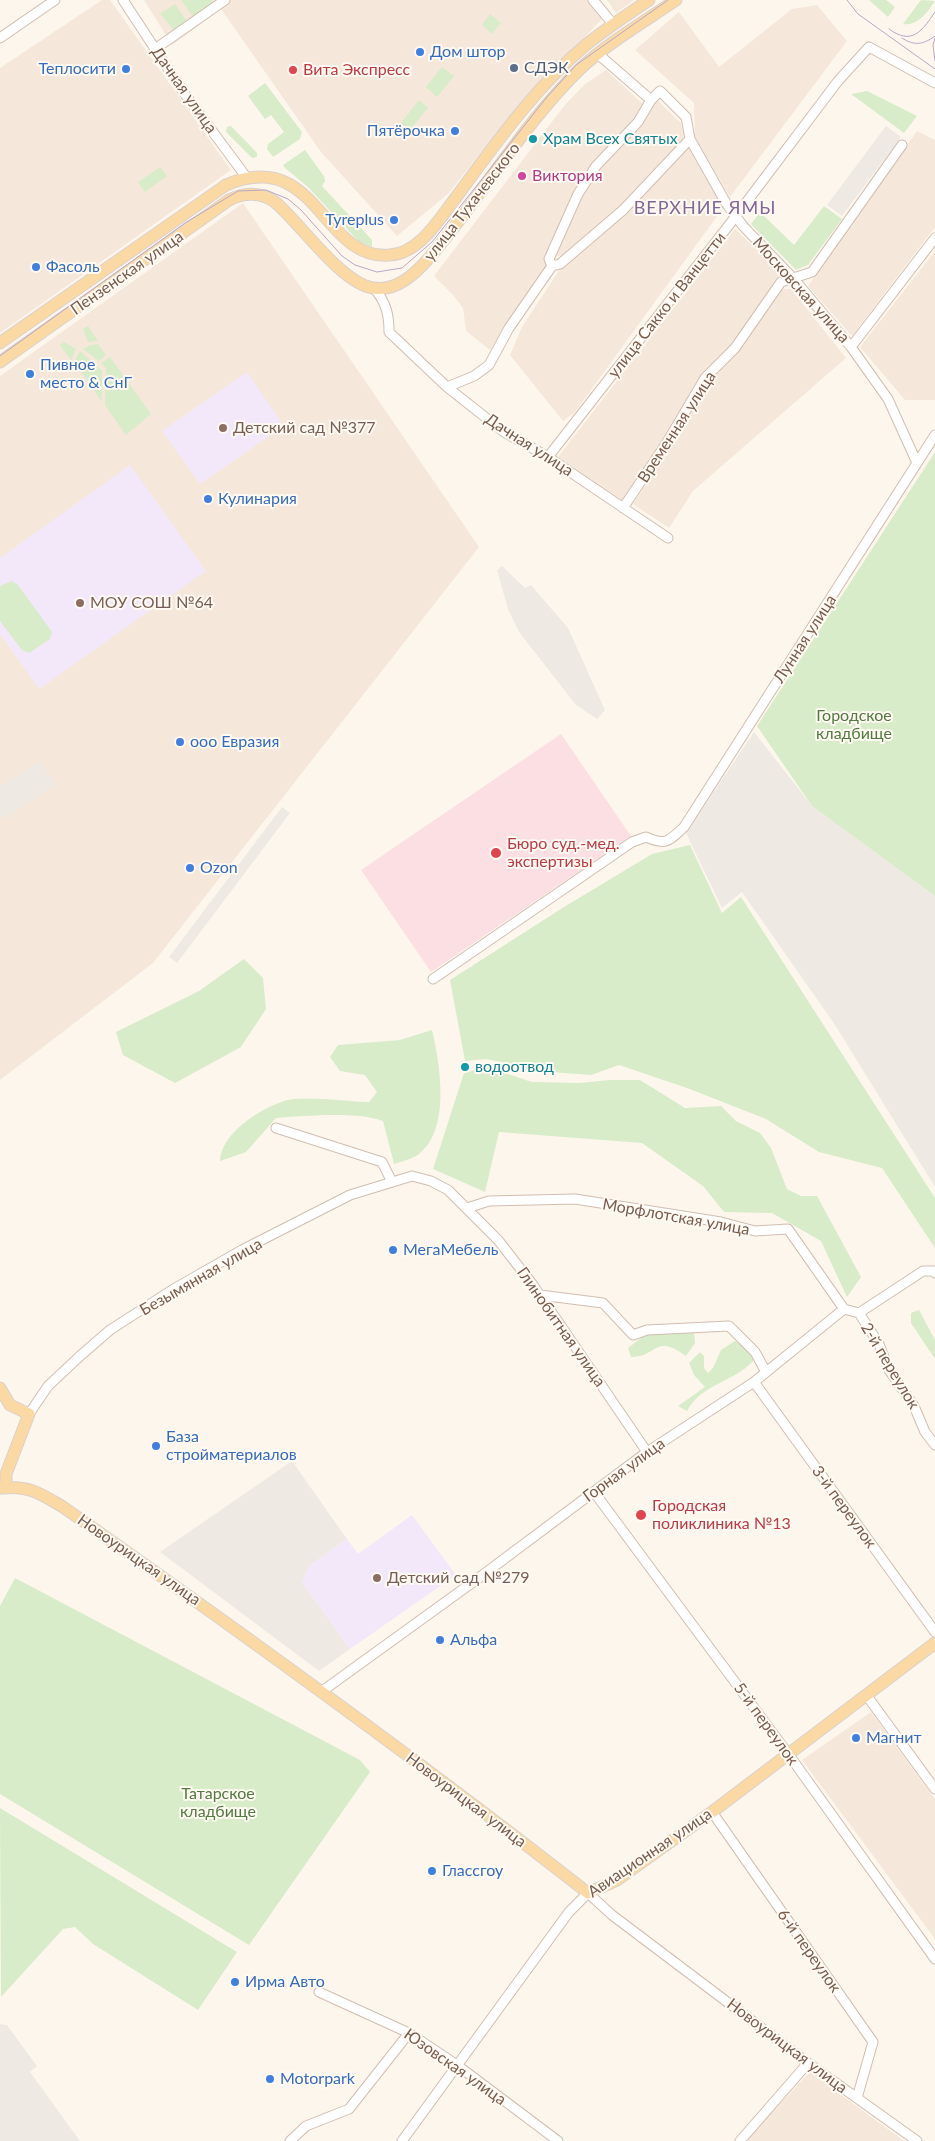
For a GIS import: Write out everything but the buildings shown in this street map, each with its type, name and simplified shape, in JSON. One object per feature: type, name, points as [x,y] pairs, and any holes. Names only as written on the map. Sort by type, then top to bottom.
[{"type":"main road","name":"улица Тухачевского","points":[[250,178],[273,179],[298,188],[352,244],[364,251],[377,256],[402,253],[412,248],[433,227],[502,137],[553,76],[587,44],[649,0]]},
{"type":"main road","name":"улица Тухачевского","points":[[375,288],[388,288],[398,285],[422,266],[524,134],[572,77],[598,54],[676,0]]},
{"type":"main road","points":[[250,178],[257,195],[268,197],[282,207],[350,278],[375,288]]},
{"type":"main road","name":"Пензенская улица","points":[[0,343],[226,185],[250,178]]},
{"type":"main road","name":"Пензенская улица","points":[[0,362],[229,200],[240,195],[257,195]]},
{"type":"main road","points":[[0,1388],[10,1405],[29,1414]]},
{"type":"main road","name":"Безымянная улица","points":[[3,1488],[6,1474],[29,1414]]},
{"type":"main road","name":"Новоурицкая улица","points":[[3,1488],[23,1487],[63,1507],[227,1622],[505,1828],[588,1894]]},
{"type":"main road","name":"Авиационная улица","points":[[588,1894],[617,1880],[712,1812],[935,1643]]},
{"type":"street","points":[[0,38],[54,0]]},
{"type":"street","name":"Дачная улица","points":[[123,0],[155,49],[250,178]]},
{"type":"street","points":[[155,49],[225,0]]},
{"type":"street","points":[[594,0],[613,24]]},
{"type":"street","name":"улица Сакко и Ванцетти","points":[[548,457],[736,216],[838,81],[869,47],[935,83]]},
{"type":"street","points":[[552,266],[549,259],[578,194],[596,166],[638,122],[651,100],[598,54]]},
{"type":"street","name":"Московская улица","points":[[651,100],[660,91],[686,117],[690,140],[736,216],[794,278],[851,347],[888,399],[918,463]]},
{"type":"street","points":[[447,387],[474,376],[489,365],[509,328],[552,266],[560,264],[623,210],[690,140]]},
{"type":"street","name":"Временная улица","points":[[623,508],[666,444],[705,378],[735,348],[781,282],[812,272],[902,145]]},
{"type":"street","points":[[851,347],[935,238]]},
{"type":"street","name":"Дачная улица","points":[[375,288],[385,302],[389,318],[389,332],[447,387],[504,432],[548,457],[668,538]]},
{"type":"street","name":"Лунная улица","points":[[433,979],[632,842],[646,836],[658,842],[670,841],[684,828],[935,435]]},
{"type":"street","points":[[276,1128],[382,1162],[391,1180]]},
{"type":"street","name":"Безымянная улица","points":[[29,1414],[48,1386],[110,1330],[172,1290],[242,1250],[350,1195],[391,1180],[412,1176],[431,1181],[448,1190],[467,1208]]},
{"type":"street","name":"Морфлотская улица","points":[[467,1208],[489,1201],[575,1199],[721,1222],[755,1231],[788,1229],[844,1309]]},
{"type":"street","name":"Глинобитная улица","points":[[467,1208],[498,1240],[540,1295],[647,1452]]},
{"type":"street","points":[[844,1309],[859,1313],[923,1271],[934,1272]]},
{"type":"street","points":[[540,1295],[603,1303],[633,1335],[646,1330],[729,1326],[755,1352],[766,1372]]},
{"type":"street","name":"Горная улица","points":[[321,1692],[480,1577],[647,1452],[754,1382],[844,1309]]},
{"type":"street","name":"2-й переулок","points":[[859,1313],[879,1344],[889,1370],[914,1406],[925,1432],[935,1445]]},
{"type":"street","name":"3-й переулок","points":[[754,1382],[935,1632]]},
{"type":"street","name":"5-й переулок","points":[[594,1492],[788,1755],[935,1959]]},
{"type":"street","points":[[867,1696],[935,1789]]},
{"type":"street","name":"6-й переулок","points":[[712,1812],[873,2042],[857,2098]]},
{"type":"street","name":"Новоурицкая улица","points":[[588,1894],[612,1915],[917,2141]]},
{"type":"street","name":"Авиационная улица","points":[[402,2141],[569,1912],[588,1894]]},
{"type":"street","name":"Юзовская улица","points":[[319,1992],[409,2033],[457,2065],[558,2141]]},
{"type":"street","points":[[290,2141],[306,2126],[349,2109],[409,2033]]},
{"type":"street","points":[[740,2141],[808,2062]]},
{"type":"shaded area","points":[[102,0],[110,0],[231,170],[0,333],[0,68]]},
{"type":"shaded area","points":[[144,0],[588,0],[603,18],[507,119],[449,193],[397,236],[321,152],[221,9],[172,45]]},
{"type":"shaded area","points":[[607,0],[634,0],[616,13]]},
{"type":"shaded area","points":[[817,5],[847,41],[730,197],[695,137],[694,103],[635,50],[679,12],[719,67],[792,9]]},
{"type":"shaded area","points":[[606,70],[645,106],[594,164],[548,262],[490,350],[466,331],[463,308],[434,276],[564,106],[584,85]]},
{"type":"shaded area","points":[[657,100],[681,123],[684,139],[620,207],[561,257],[554,254],[581,196],[599,168],[640,125]]},
{"type":"shaded area","points":[[886,126],[901,137],[842,216],[827,205]]},
{"type":"shaded area","points":[[917,131],[935,140],[935,227],[852,336],[808,286]]},
{"type":"shaded area","points":[[688,147],[723,208],[575,412],[563,421],[510,355],[522,327],[560,269],[625,214]]},
{"type":"shaded area","points":[[243,203],[479,547],[153,963],[0,1080],[0,376]]},
{"type":"shaded area","points":[[735,229],[781,273],[732,344],[702,374],[663,441],[622,500],[558,457]]},
{"type":"shaded area","points":[[935,251],[935,400],[905,400],[860,347]]},
{"type":"shaded area","points":[[783,289],[791,289],[846,358],[693,491],[669,528],[633,504],[671,447],[709,382],[738,352]]},
{"type":"shaded area","name":"Детский сад №377","points":[[247,372],[284,426],[200,484],[162,431]]},
{"type":"shaded area","name":"МОУ СОШ №64","points":[[130,465],[206,571],[39,689],[0,634],[0,558]]},
{"type":"shaded area","points":[[502,566],[525,588],[531,585],[568,628],[605,710],[597,719],[576,705],[519,632],[508,609],[497,570]]},
{"type":"shaded area","points":[[754,732],[812,806],[935,896],[935,1187],[835,1025],[742,892],[722,908],[686,833]]},
{"type":"shaded area","name":"Бюро суд.-мед. экспертизы","points":[[561,734],[631,836],[431,972],[361,870]]},
{"type":"shaded area","points":[[40,761],[55,785],[3,819],[0,814],[0,787]]},
{"type":"shaded area","points":[[282,807],[290,813],[177,963],[169,957]]},
{"type":"shaded area","points":[[292,1461],[347,1539],[309,1566],[302,1582],[350,1649],[319,1671],[160,1552]]},
{"type":"shaded area","name":"Детский сад №279","points":[[412,1515],[456,1575],[350,1649],[302,1582],[309,1566],[347,1539],[358,1554]]},
{"type":"shaded area","points":[[871,1712],[935,1799],[935,1939],[802,1760]]},
{"type":"shaded area","points":[[0,2024],[7,2025],[37,2066],[30,2072],[80,2141],[0,2141]]},
{"type":"shaded area","points":[[810,2072],[904,2141],[745,2141]]},
{"type":"green space","points":[[181,0],[212,0],[212,4],[194,18]]},
{"type":"green space","points":[[869,0],[886,0],[895,7],[888,17]]},
{"type":"green space","points":[[921,0],[935,1],[918,21],[903,24]]},
{"type":"green space","points":[[175,4],[188,23],[174,30],[160,14]]},
{"type":"green space","points":[[490,14],[501,23],[492,34],[482,25]]},
{"type":"green space","points":[[442,67],[454,76],[437,97],[426,87]]},
{"type":"green space","points":[[265,83],[302,132],[300,139],[273,157],[267,149],[268,144],[284,132],[271,115],[265,119],[248,96]]},
{"type":"green space","points":[[867,91],[917,116],[904,133],[851,94]]},
{"type":"green space","points":[[419,100],[428,108],[410,130],[401,123]]},
{"type":"green space","points":[[231,126],[257,153],[257,157],[252,158],[226,132],[227,127]]},
{"type":"green space","points":[[305,150],[324,176],[325,181],[322,186],[372,240],[372,247],[359,242],[308,187],[285,168],[283,165]]},
{"type":"green space","points":[[160,167],[167,176],[145,192],[138,182]]},
{"type":"green space","points":[[824,206],[842,219],[808,265],[796,270],[751,224],[760,212],[794,245]]},
{"type":"green space","points":[[88,326],[98,341],[88,342],[83,329]]},
{"type":"green space","points":[[64,342],[76,349],[71,360],[60,345]]},
{"type":"green space","points":[[98,344],[106,355],[99,361],[83,349],[90,345]]},
{"type":"green space","points":[[80,351],[102,371],[102,402],[74,362]]},
{"type":"green space","points":[[110,357],[151,414],[126,435],[105,405],[106,368],[101,363]]},
{"type":"green space","name":"Городское кладбище","points":[[935,452],[935,896],[812,806],[757,726]]},
{"type":"green space","points":[[12,581],[18,585],[52,632],[50,639],[29,653],[22,650],[0,621],[0,586]]},
{"type":"green space","points":[[690,845],[722,913],[741,897],[935,1198],[935,1248],[882,1168],[819,1152],[766,1119],[687,1088],[619,1065],[591,1075],[551,1072],[486,1059],[465,1061],[450,980],[564,907],[652,854]]},
{"type":"green space","points":[[244,959],[263,978],[266,1009],[241,1047],[175,1083],[123,1055],[116,1032],[199,991]]},
{"type":"green space","points":[[432,1030],[440,1078],[439,1113],[436,1129],[429,1143],[417,1156],[394,1164],[383,1121],[359,1116],[331,1115],[276,1118],[246,1152],[220,1161],[222,1151],[234,1132],[253,1116],[284,1101],[292,1099],[326,1099],[369,1102],[377,1092],[365,1075],[340,1071],[330,1057],[338,1045],[400,1040]]},
{"type":"green space","points":[[487,1067],[532,1082],[580,1083],[640,1080],[685,1108],[721,1106],[736,1121],[760,1133],[771,1148],[787,1189],[801,1196],[817,1196],[861,1277],[847,1297],[821,1241],[772,1213],[724,1212],[703,1186],[642,1143],[499,1132],[485,1192],[433,1169],[464,1073]]},
{"type":"green space","points":[[919,1310],[935,1340],[935,1359],[911,1323],[911,1313]]},
{"type":"green space","points":[[694,1331],[695,1343],[686,1356],[676,1349],[662,1346],[646,1354],[631,1357],[628,1348],[649,1332]]},
{"type":"green space","points":[[735,1341],[757,1356],[741,1371],[702,1394],[687,1411],[678,1406],[705,1387],[694,1375],[689,1363],[700,1352],[704,1356],[704,1368],[708,1373],[713,1368],[721,1350]]},
{"type":"green space","name":"Татарское кладбище","points":[[15,1578],[360,1760],[370,1772],[249,1945],[0,1794],[0,1606]]},
{"type":"green space","points":[[0,1808],[237,1952],[198,2010],[93,1944],[75,1927],[63,1929],[1,1997]]},
{"type":"tram line","points":[[0,356],[185,223],[238,191],[266,190],[288,199],[301,210],[342,256],[355,265],[377,272],[402,268],[432,242],[547,97],[576,65],[668,0]]},
{"type":"tram line","points":[[847,0],[858,14],[935,69]]},
{"type":"tram line","points":[[889,29],[904,36],[916,34],[926,25],[935,12]]},
{"type":"tram line","points":[[902,38],[918,43],[935,36]]},
{"type":"tram line","points":[[935,38],[933,45],[935,61]]},
{"type":"place","name":"Дом штор","points":[[420,52]]},
{"type":"place","name":"СДЭК","points":[[514,68]]},
{"type":"place","name":"Теплосити","points":[[126,69]]},
{"type":"place","name":"Вита Экспресс","points":[[293,70]]},
{"type":"place","name":"Пятёрочка","points":[[455,131]]},
{"type":"place","name":"Храм Всех Святых","points":[[533,139]]},
{"type":"place","name":"Виктория","points":[[522,176]]},
{"type":"place","name":"Tyreplus","points":[[394,220]]},
{"type":"place","name":"Фасоль","points":[[36,267]]},
{"type":"place","name":"Пивное место & СнГ","points":[[30,374]]},
{"type":"place","name":"Детский сад №377","points":[[223,428]]},
{"type":"place","name":"Кулинария","points":[[208,499]]},
{"type":"place","name":"МОУ СОШ №64","points":[[80,603]]},
{"type":"place","name":"ооо Евразия","points":[[180,742]]},
{"type":"place","name":"Бюро суд.-мед. экспертизы","points":[[496,853]]},
{"type":"place","name":"Ozon","points":[[190,868]]},
{"type":"place","name":"водоотвод","points":[[465,1067]]},
{"type":"place","name":"МегаМебель","points":[[393,1250]]},
{"type":"place","name":"База стройматериалов","points":[[156,1446]]},
{"type":"place","name":"Городская поликлиника №13","points":[[641,1515]]},
{"type":"place","name":"Детский сад №279","points":[[377,1578]]},
{"type":"place","name":"Альфа","points":[[440,1640]]},
{"type":"place","name":"Магнит","points":[[856,1738]]},
{"type":"place","name":"Глассгоу","points":[[432,1871]]},
{"type":"place","name":"Ирма Авто","points":[[235,1982]]},
{"type":"place","name":"Motorpark","points":[[270,2079]]},
{"type":"district","name":"ВЕРХНИЕ ЯМЫ","points":[[705,208]]}]
